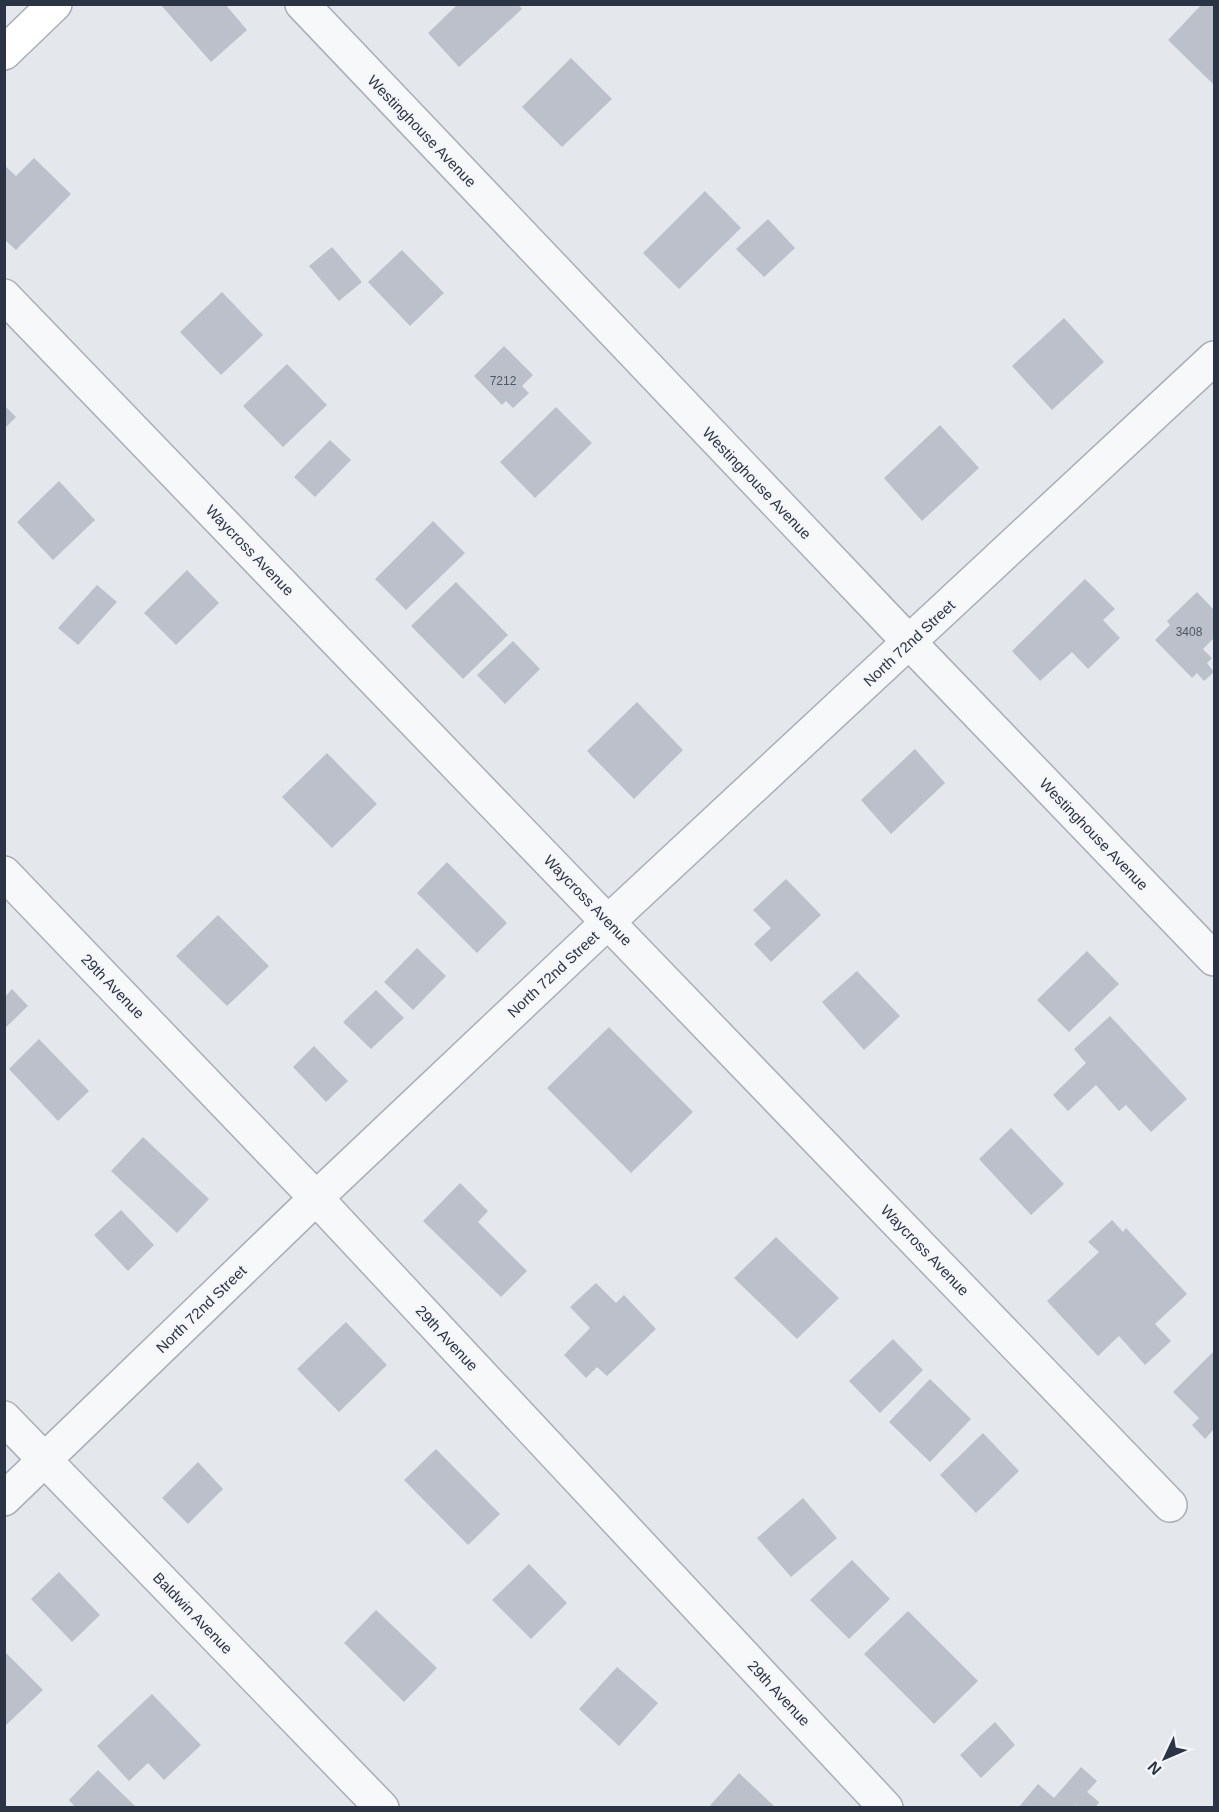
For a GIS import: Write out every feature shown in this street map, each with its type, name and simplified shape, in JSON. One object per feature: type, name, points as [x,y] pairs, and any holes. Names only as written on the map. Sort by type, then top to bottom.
[{"type":"street","points":[[4,53],[55,4]]},
{"type":"street","name":"Westinghouse Avenue","points":[[302,4],[910,643],[1215,959]]},
{"type":"street","name":"Waycross Avenue","points":[[4,296],[1170,1505]]},
{"type":"street","name":"North 72nd Street","points":[[4,1499],[316,1198],[609,921],[1215,358]]},
{"type":"street","name":"29th Avenue","points":[[4,873],[316,1198],[886,1808]]},
{"type":"street","name":"Baldwin Avenue","points":[[4,1418],[382,1808]]},
{"type":"building","points":[[160,4],[225,4],[247,30],[211,62]]},
{"type":"building","points":[[458,4],[518,4],[522,9],[459,67],[428,33]]},
{"type":"building","points":[[1202,4],[1214,4],[1214,85],[1168,40]]},
{"type":"building","points":[[571,58],[612,99],[562,147],[522,107]]},
{"type":"building","points":[[34,158],[71,194],[16,250],[4,239],[4,165],[16,176]]},
{"type":"building","points":[[705,191],[741,228],[679,289],[643,253]]},
{"type":"building","points":[[768,219],[795,248],[764,277],[736,249]]},
{"type":"building","points":[[332,247],[362,282],[339,301],[309,266]]},
{"type":"building","points":[[402,250],[444,293],[410,326],[368,282]]},
{"type":"building","points":[[222,292],[263,335],[221,375],[180,332]]},
{"type":"building","points":[[1064,318],[1104,362],[1052,410],[1012,366]]},
{"type":"building","points":[[504,346],[533,375],[522,386],[529,393],[513,408],[506,401],[502,405],[474,376]]},
{"type":"building","points":[[287,364],[327,405],[283,447],[243,406]]},
{"type":"building","points":[[4,405],[16,417],[4,429]]},
{"type":"building","points":[[556,407],[592,443],[535,498],[500,462]]},
{"type":"building","points":[[940,425],[979,468],[922,521],[884,478]]},
{"type":"building","points":[[330,440],[351,460],[315,497],[294,477]]},
{"type":"building","points":[[59,481],[95,520],[53,560],[17,522]]},
{"type":"building","points":[[433,521],[465,553],[406,610],[375,579]]},
{"type":"building","points":[[187,570],[219,603],[176,645],[144,613]]},
{"type":"building","points":[[1085,579],[1115,609],[1103,620],[1120,638],[1088,669],[1072,652],[1040,681],[1012,651]]},
{"type":"building","points":[[456,582],[508,635],[463,679],[411,626]]},
{"type":"building","points":[[97,585],[117,602],[78,645],[58,628]]},
{"type":"building","points":[[1197,592],[1214,610],[1214,641],[1213,639],[1203,649],[1212,658],[1207,663],[1214,672],[1204,681],[1197,673],[1192,678],[1155,640],[1170,625],[1167,621]]},
{"type":"building","points":[[513,641],[540,669],[505,704],[477,675]]},
{"type":"building","points":[[637,702],[683,750],[634,799],[587,751]]},
{"type":"building","points":[[915,749],[945,783],[891,834],[861,800]]},
{"type":"building","points":[[327,753],[377,804],[332,848],[282,797]]},
{"type":"building","points":[[447,862],[507,923],[477,953],[417,893]]},
{"type":"building","points":[[786,879],[821,915],[771,962],[754,944],[771,928],[753,910]]},
{"type":"building","points":[[218,915],[269,966],[227,1006],[176,956]]},
{"type":"building","points":[[417,948],[446,976],[413,1010],[384,982]]},
{"type":"building","points":[[1087,951],[1119,984],[1069,1032],[1037,1000]]},
{"type":"building","points":[[857,971],[900,1016],[864,1050],[822,1002]]},
{"type":"building","points":[[12,989],[28,1006],[4,1029],[4,998]]},
{"type":"building","points":[[376,990],[404,1018],[371,1049],[343,1022]]},
{"type":"building","points":[[1110,1016],[1187,1099],[1151,1132],[1126,1105],[1119,1111],[1096,1085],[1068,1111],[1053,1095],[1086,1063],[1074,1049]]},
{"type":"building","points":[[609,1027],[693,1112],[631,1173],[547,1088]]},
{"type":"building","points":[[39,1039],[89,1091],[58,1121],[9,1069]]},
{"type":"building","points":[[314,1046],[348,1081],[326,1102],[293,1067]]},
{"type":"building","points":[[1011,1128],[1064,1184],[1031,1215],[979,1159]]},
{"type":"building","points":[[143,1137],[209,1199],[177,1233],[111,1171]]},
{"type":"building","points":[[460,1183],[488,1211],[478,1222],[527,1271],[501,1297],[423,1221]]},
{"type":"building","points":[[121,1210],[154,1245],[128,1271],[94,1235]]},
{"type":"building","points":[[1112,1220],[1123,1232],[1126,1228],[1187,1294],[1155,1324],[1171,1341],[1145,1365],[1119,1336],[1098,1356],[1047,1301],[1099,1252],[1088,1242]]},
{"type":"building","points":[[776,1237],[839,1298],[797,1339],[734,1278]]},
{"type":"building","points":[[596,1283],[616,1303],[624,1295],[656,1329],[607,1376],[597,1367],[586,1378],[564,1355],[590,1328],[570,1307]]},
{"type":"building","points":[[346,1322],[387,1365],[339,1412],[297,1369]]},
{"type":"building","points":[[893,1339],[923,1370],[880,1413],[849,1381]]},
{"type":"building","points":[[1214,1351],[1214,1429],[1205,1439],[1192,1425],[1199,1418],[1173,1392]]},
{"type":"building","points":[[930,1379],[971,1419],[930,1462],[889,1422]]},
{"type":"building","points":[[983,1433],[1019,1471],[976,1513],[940,1475]]},
{"type":"building","points":[[436,1449],[500,1514],[468,1545],[404,1480]]},
{"type":"building","points":[[198,1462],[223,1489],[188,1524],[162,1498]]},
{"type":"building","points":[[803,1498],[837,1538],[791,1577],[757,1538]]},
{"type":"building","points":[[852,1560],[890,1599],[849,1639],[810,1600]]},
{"type":"building","points":[[529,1564],[567,1603],[531,1639],[492,1600]]},
{"type":"building","points":[[59,1572],[100,1615],[72,1642],[31,1599]]},
{"type":"building","points":[[376,1610],[437,1668],[404,1702],[344,1643]]},
{"type":"building","points":[[908,1611],[978,1681],[934,1724],[864,1654]]},
{"type":"building","points":[[4,1651],[43,1690],[4,1727]]},
{"type":"building","points":[[617,1667],[658,1703],[619,1746],[579,1709]]},
{"type":"building","points":[[152,1694],[201,1745],[164,1780],[148,1763],[129,1781],[97,1746]]},
{"type":"building","points":[[995,1722],[1015,1745],[981,1778],[960,1755]]},
{"type":"building","points":[[1081,1767],[1097,1781],[1087,1792],[1099,1802],[1095,1808],[1079,1808],[1076,1805],[1074,1808],[1018,1808],[1038,1784],[1054,1798]]},
{"type":"building","points":[[98,1770],[137,1808],[76,1808],[69,1800]]},
{"type":"building","points":[[739,1773],[774,1806],[772,1808],[708,1808]]}]
